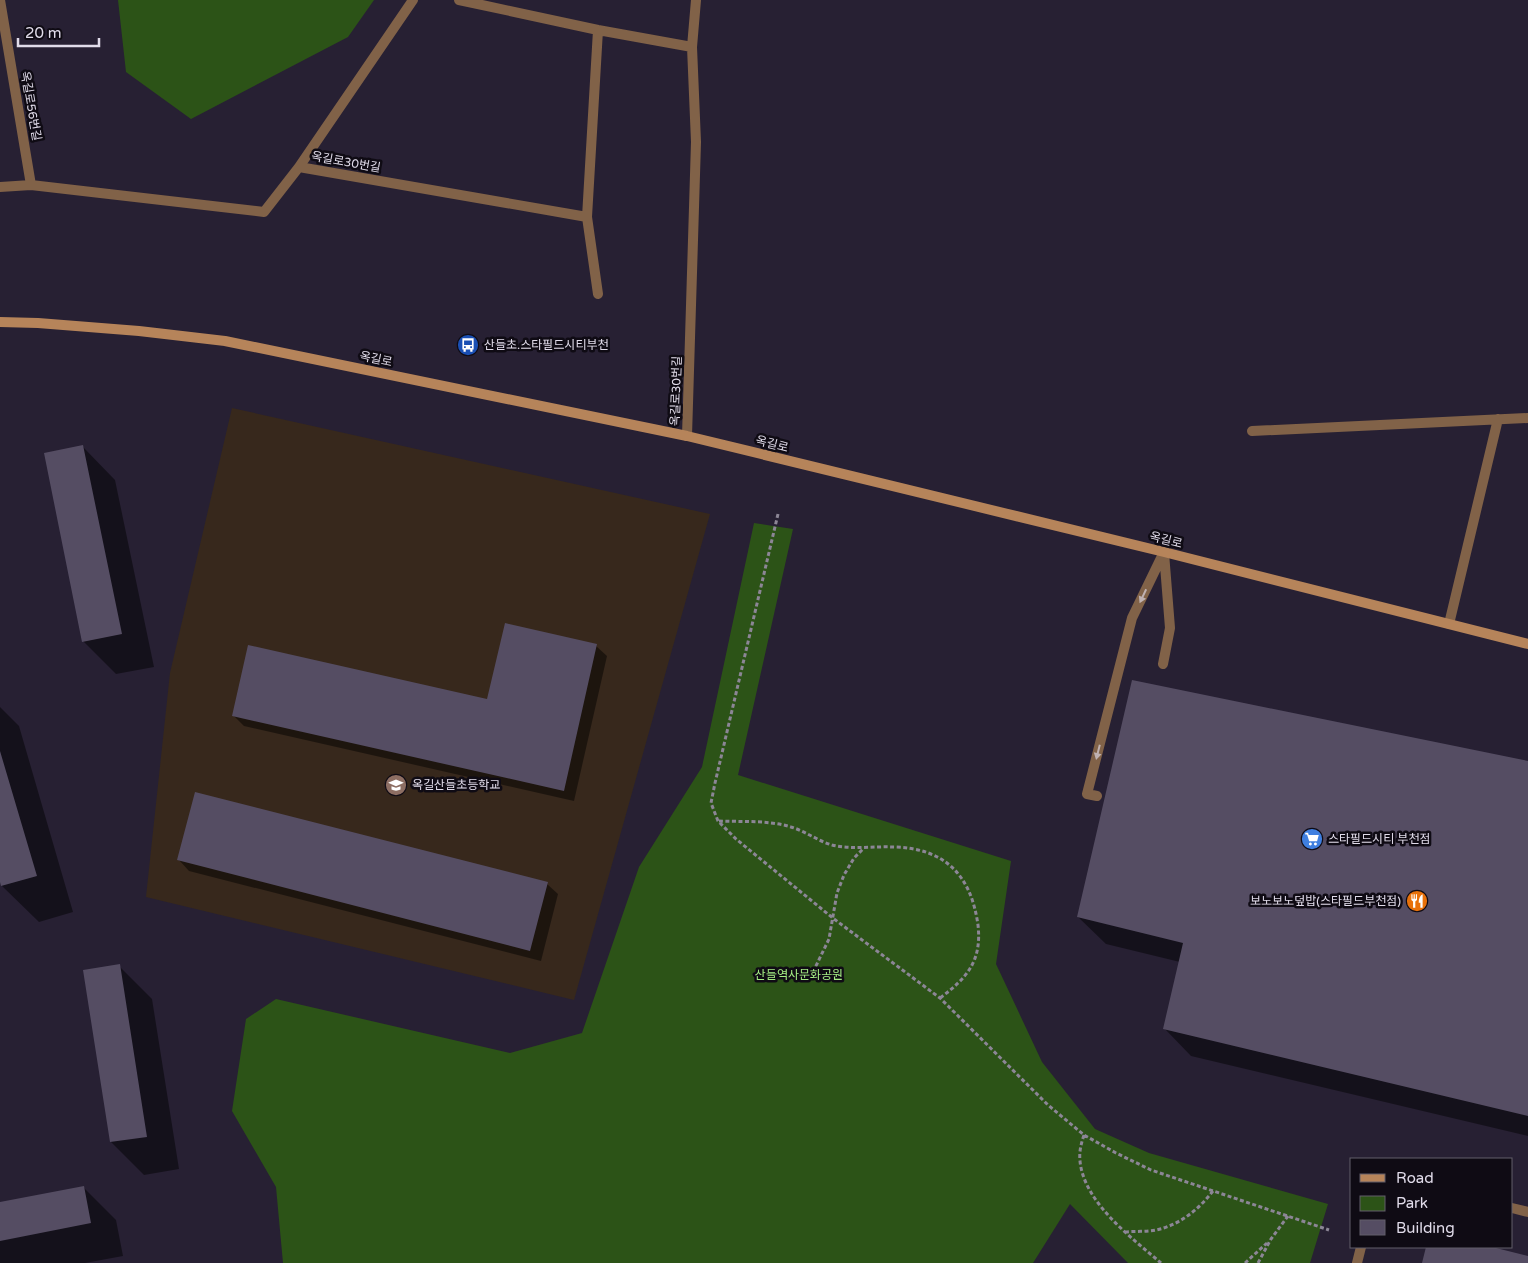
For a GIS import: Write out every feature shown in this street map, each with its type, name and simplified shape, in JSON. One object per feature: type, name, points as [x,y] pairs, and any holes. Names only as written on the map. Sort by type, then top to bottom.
[{"type":"street","name":"옥길로56번길","points":[[0,0],[31,185]]},
{"type":"street","name":"옥길로30번길","points":[[413,0],[300,167],[587,217]]},
{"type":"street","points":[[459,0],[598,30],[692,47]]},
{"type":"street","name":"옥길로30번길","points":[[687,436],[696,142],[692,47],[696,0]]},
{"type":"street","points":[[598,30],[587,217],[598,294]]},
{"type":"street","points":[[0,187],[31,185],[264,212],[300,167]]},
{"type":"street","name":"옥길로","points":[[0,322],[139,331],[224,341],[687,436],[1164,552],[1528,644]]},
{"type":"street","points":[[1252,431],[1528,418]]},
{"type":"street","points":[[1448,624],[1498,419]]},
{"type":"street","points":[[1163,664],[1170,628],[1164,552]]},
{"type":"street","points":[[1097,796],[1087,794],[1132,618],[1164,552]]},
{"type":"street","points":[[1513,1208],[1528,1212]]},
{"type":"street","points":[[1357,1263],[1361,1248]]},
{"type":"path","points":[[778,514],[715,783],[712,803],[718,821],[736,839],[834,919],[940,998],[1048,1105],[1084,1135],[1151,1170],[1330,1230]]},
{"type":"path","points":[[718,821],[790,826],[832,845],[911,849],[930,854],[948,863],[963,880],[973,899],[979,938],[970,971],[960,983],[940,998]]},
{"type":"path","points":[[813,972],[829,939],[837,893],[844,875],[854,858],[864,847]]},
{"type":"path","points":[[1084,1135],[1080,1148],[1080,1162],[1084,1177],[1094,1197],[1125,1232],[1161,1263]]},
{"type":"path","points":[[1125,1232],[1157,1230],[1174,1224],[1189,1215],[1213,1191]]},
{"type":"path","points":[[1258,1263],[1271,1239],[1288,1216]]},
{"type":"path","points":[[1245,1263],[1271,1239]]},
{"type":"shaded area","name":"옥길산들초등학교","points":[[232,408],[710,514],[574,1000],[146,897],[170,673]]},
{"type":"green space","points":[[118,0],[374,0],[348,37],[191,119],[126,72]]},
{"type":"green space","name":"산들역사문화공원","points":[[754,523],[793,529],[738,775],[1011,861],[996,964],[1042,1062],[1095,1129],[1149,1153],[1328,1204],[1310,1263],[1128,1263],[1070,1204],[1033,1263],[283,1263],[276,1187],[232,1111],[246,1019],[276,999],[510,1053],[582,1033],[639,867],[702,767]]},
{"type":"building","points":[[83,445],[122,634],[82,642],[44,453]]},
{"type":"building","points":[[505,623],[597,644],[564,791],[232,716],[248,645],[487,699]]},
{"type":"building","name":"스타필드시티 부천점","points":[[1132,680],[1528,761],[1528,1116],[1163,1029],[1183,943],[1077,917]]},
{"type":"building","points":[[0,751],[37,876],[1,886],[0,882]]},
{"type":"building","points":[[195,792],[548,882],[530,951],[177,860]]},
{"type":"building","points":[[120,964],[147,1137],[110,1142],[83,970]]},
{"type":"building","points":[[84,1186],[91,1223],[0,1241],[0,1202]]},
{"type":"building","points":[[1426,1248],[1496,1248],[1528,1256],[1528,1263],[1422,1263]]},
{"type":"place","name":"산들초.스타필드시티부천","points":[[468,345]]},
{"type":"place","name":"옥길산들초등학교","points":[[396,785]]},
{"type":"place","name":"스타필드시티 부천점","points":[[1312,839]]},
{"type":"place","name":"보노보노덮밥(스타필드부천점)","points":[[1417,901]]}]
